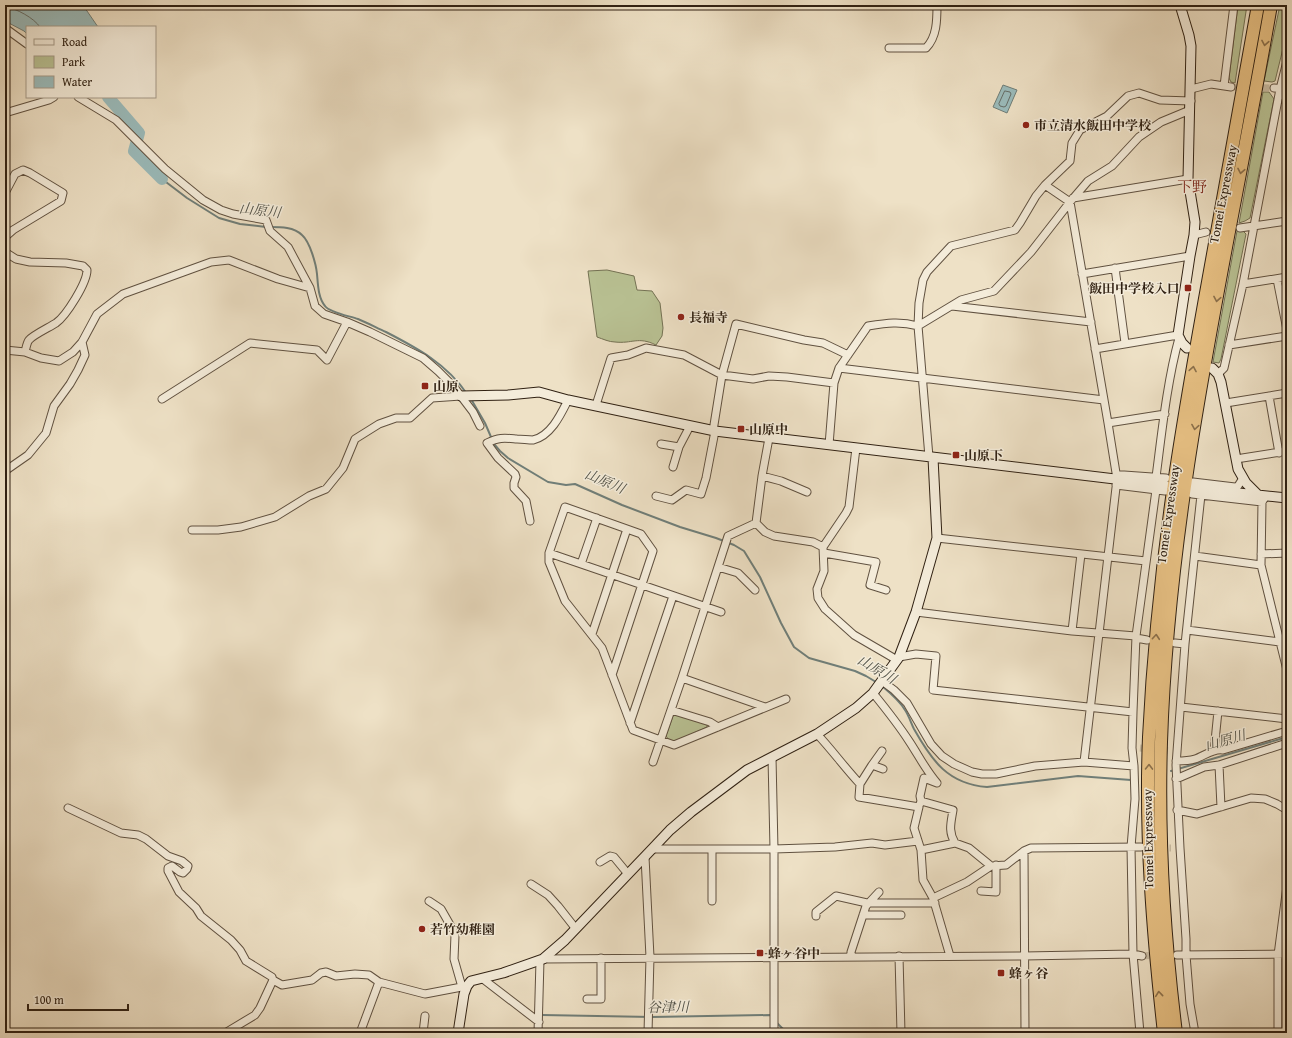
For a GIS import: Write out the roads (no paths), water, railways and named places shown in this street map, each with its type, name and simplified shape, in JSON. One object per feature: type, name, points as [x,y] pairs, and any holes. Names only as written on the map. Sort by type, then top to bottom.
[{"type":"highway","name":"Tomei Expressway","points":[[1164,1033],[1152,912],[1149,849],[1149,739],[1160,589],[1172,497],[1190,386],[1247,65],[1256,5]]},
{"type":"highway","name":"Tomei Expressway","points":[[1176,1033],[1169,978],[1164,912],[1160,794],[1161,740],[1172,589],[1183,499],[1200,395],[1271,5]]},
{"type":"street","points":[[889,48],[926,48],[931,43],[937,22],[937,5]]},
{"type":"street","points":[[1156,477],[1195,222],[1188,179],[1191,46],[1180,5]]},
{"type":"street","points":[[1191,89],[1211,84],[1228,86],[1234,5]]},
{"type":"street","points":[[5,28],[26,43]]},
{"type":"street","points":[[1287,61],[1280,88],[1243,284],[1224,368],[1215,371],[1221,382],[1226,403],[1238,469],[1243,478],[1262,498],[1261,565],[1287,670]]},
{"type":"street","points":[[1280,88],[1285,97],[1287,106]]},
{"type":"street","points":[[538,1033],[542,959],[576,929],[670,830],[747,770],[817,734],[856,708],[873,693],[898,658],[916,612],[937,538],[918,326],[919,303],[923,280],[927,272],[951,246],[1015,230],[1036,196],[1070,161],[1072,143],[1080,130],[1107,116],[1128,96],[1139,93],[1160,100],[1190,106]]},
{"type":"street","points":[[5,113],[52,98]]},
{"type":"street","points":[[80,98],[116,120],[165,169],[202,200],[221,210],[233,214],[266,220],[270,231],[288,247],[310,288],[316,306],[324,314],[347,322],[423,358],[454,387],[473,412],[480,426]]},
{"type":"street","points":[[829,445],[834,383],[839,368],[868,326],[892,322],[908,323],[918,326],[961,300],[994,291],[1031,252],[1071,200],[1088,181],[1112,166],[1139,137],[1190,106]]},
{"type":"street","points":[[5,193],[15,174],[23,170],[63,193],[61,201],[13,230],[5,237]]},
{"type":"street","points":[[1045,186],[1071,200],[1188,179]]},
{"type":"street","points":[[1071,200],[1116,480],[1084,762]]},
{"type":"street","points":[[1240,228],[1287,221]]},
{"type":"street","points":[[1194,235],[1206,232]]},
{"type":"street","points":[[5,252],[16,259],[83,266],[87,270],[84,284],[63,317],[57,323],[29,340],[25,352]]},
{"type":"street","points":[[1082,274],[1190,256]]},
{"type":"street","points":[[5,350],[25,352],[41,358],[59,361],[73,352],[82,342],[97,314],[122,294],[211,262],[229,260],[278,279],[310,288]]},
{"type":"street","points":[[1116,268],[1125,343]]},
{"type":"street","points":[[1243,284],[1287,277]]},
{"type":"street","points":[[1277,278],[1287,330]]},
{"type":"street","points":[[952,306],[1091,322]]},
{"type":"street","points":[[162,399],[250,343],[317,350],[326,360],[347,322]]},
{"type":"street","points":[[656,496],[672,500],[686,490],[701,494],[706,478],[722,375],[736,324],[823,343],[848,355]]},
{"type":"street","points":[[1096,349],[1125,343],[1178,336]]},
{"type":"street","points":[[1178,336],[1187,348]]},
{"type":"street","points":[[1229,345],[1287,336]]},
{"type":"street","points":[[5,471],[28,455],[46,433],[54,406],[70,384],[85,355],[82,342]]},
{"type":"street","points":[[596,405],[611,358],[628,355],[646,348],[684,355],[722,375],[753,379],[769,376],[788,377],[834,383]]},
{"type":"street","points":[[839,368],[1104,400]]},
{"type":"street","points":[[192,530],[218,530],[241,526],[275,517],[308,496],[326,489],[343,468],[355,439],[379,424],[396,418],[410,418],[432,398],[508,395],[539,392],[568,400],[714,431],[1165,485]]},
{"type":"street","points":[[1226,403],[1287,393]]},
{"type":"street","points":[[1269,396],[1279,452]]},
{"type":"street","points":[[530,521],[526,502],[514,488],[516,477],[515,474],[498,458],[487,443],[498,438],[532,440],[543,436],[552,427],[568,400]]},
{"type":"street","points":[[1108,423],[1165,414]]},
{"type":"street","points":[[673,467],[678,447],[690,426]]},
{"type":"street","points":[[769,438],[756,522],[765,532],[774,536],[812,542],[823,550],[876,562],[870,585],[886,590]]},
{"type":"street","points":[[661,444],[678,447]]},
{"type":"street","points":[[856,448],[849,507],[823,550],[824,571],[817,590],[818,598],[825,609],[854,635],[898,658],[916,654],[936,656],[933,690],[1133,712]]},
{"type":"street","points":[[1236,459],[1287,451]]},
{"type":"street","points":[[1116,480],[1124,475],[1156,477],[1165,485]]},
{"type":"street","points":[[762,476],[781,481],[807,492]]},
{"type":"street","points":[[1192,488],[1235,487],[1238,486],[1243,478]]},
{"type":"street","points":[[1116,480],[1156,490],[1165,485]]},
{"type":"street","points":[[1192,488],[1201,495],[1287,498]]},
{"type":"street","points":[[1192,488],[1262,498]]},
{"type":"street","points":[[1140,1033],[1133,954],[1131,847],[1135,799],[1134,766],[1136,748],[1133,712],[1136,637],[1156,490]]},
{"type":"street","points":[[1195,1033],[1190,1004],[1186,955],[1177,810],[1176,763],[1173,751],[1181,707],[1185,644],[1201,495]]},
{"type":"street","points":[[612,675],[654,551],[641,534],[565,507],[549,553],[549,562],[565,601],[602,648],[612,675],[630,723],[633,730],[674,745],[786,699]]},
{"type":"street","points":[[581,564],[597,518]]},
{"type":"street","points":[[653,762],[728,536],[756,522]]},
{"type":"street","points":[[592,634],[627,529]]},
{"type":"street","points":[[937,538],[1146,561]]},
{"type":"street","points":[[549,553],[721,612]]},
{"type":"street","points":[[1261,554],[1287,553]]},
{"type":"street","points":[[1072,631],[1081,554]]},
{"type":"street","points":[[1195,556],[1261,565]]},
{"type":"street","points":[[718,567],[738,572],[754,590]]},
{"type":"street","points":[[630,723],[673,596]]},
{"type":"street","points":[[916,612],[1072,631],[1136,637],[1147,640]]},
{"type":"street","points":[[1187,630],[1280,642]]},
{"type":"street","points":[[1175,643],[1185,644]]},
{"type":"street","points":[[682,678],[765,707]]},
{"type":"street","points":[[882,681],[907,703],[931,744],[942,756],[954,764],[972,772],[996,774],[1035,766],[1084,762],[1134,766]]},
{"type":"street","points":[[873,693],[892,716],[910,742],[925,769],[937,783],[924,778],[914,828],[921,850],[923,880],[934,901],[950,956]]},
{"type":"street","points":[[1181,707],[1287,719]]},
{"type":"street","points":[[671,710],[710,722],[718,727]]},
{"type":"street","points":[[1214,751],[1218,711]]},
{"type":"street","points":[[1176,763],[1194,759],[1220,749],[1223,750],[1287,731]]},
{"type":"street","points":[[817,734],[836,755],[845,769],[860,784]]},
{"type":"street","points":[[1176,777],[1204,767],[1219,765],[1287,743]]},
{"type":"street","points":[[882,752],[860,784],[859,797],[920,804],[953,810],[950,825],[951,835],[955,843]]},
{"type":"street","points":[[772,757],[774,849],[774,1033]]},
{"type":"street","points":[[872,765],[883,769]]},
{"type":"street","points":[[1219,765],[1221,806]]},
{"type":"street","points":[[1177,810],[1197,814],[1251,798],[1265,799],[1287,810]]},
{"type":"street","points":[[68,808],[121,833],[138,835],[153,843],[168,856],[186,864],[188,866],[187,869],[182,873],[172,866],[168,868],[178,892],[196,908],[201,916],[231,940],[240,950],[246,961],[282,985],[312,980],[321,972],[326,972],[336,976],[355,974],[368,975],[379,982],[425,994],[464,986],[471,981],[482,979],[542,959],[1133,954],[1142,956]]},
{"type":"street","points":[[652,849],[774,849],[835,847],[872,843],[885,845],[918,841]]},
{"type":"street","points":[[921,850],[955,843],[969,848],[993,866],[996,892],[981,892]]},
{"type":"street","points":[[816,916],[816,912],[836,896],[868,903],[934,901],[993,866],[1006,865],[1024,851],[1031,848],[1141,847]]},
{"type":"street","points":[[1171,848],[1180,848]]},
{"type":"street","points":[[712,849],[712,901]]},
{"type":"street","points":[[1024,851],[1025,1033]]},
{"type":"street","points":[[600,862],[610,856],[614,858],[628,874]]},
{"type":"street","points":[[645,857],[650,958],[648,1033]]},
{"type":"street","points":[[531,884],[548,895],[576,929]]},
{"type":"street","points":[[1278,1033],[1278,955],[1287,886]]},
{"type":"street","points":[[851,956],[850,952],[868,903],[878,892]]},
{"type":"street","points":[[429,901],[441,909],[455,935],[454,959],[464,986],[458,1033]]},
{"type":"street","points":[[863,915],[901,915]]},
{"type":"street","points":[[1178,955],[1287,954]]},
{"type":"street","points":[[899,956],[900,1033]]},
{"type":"street","points":[[587,999],[601,999],[601,958]]},
{"type":"street","points":[[482,979],[539,1022]]},
{"type":"street","points":[[225,1033],[255,1015],[260,1008],[273,980]]},
{"type":"street","points":[[360,1033],[379,982]]},
{"type":"street","points":[[422,1033],[425,1016]]},
{"type":"water","points":[[5,5],[82,5],[97,26],[26,26],[26,33],[5,21]]},
{"type":"water","points":[[1003,85],[1017,90],[1007,113],[993,107]]},
{"type":"waterway","name":"山原川","points":[[109,98],[139,133],[134,151],[162,179]]},
{"type":"waterway","name":"山原川","points":[[162,179],[187,198],[219,218],[240,224],[266,227]]},
{"type":"waterway","name":"山原川","points":[[270,227],[283,227],[295,230],[305,238],[314,259],[319,291],[325,306],[336,312],[365,322],[398,338],[420,351],[441,365],[459,383],[467,394]]},
{"type":"waterway","name":"山原川","points":[[471,399],[485,423],[494,444],[500,451],[508,458],[548,482],[566,485],[575,484],[622,505],[680,527],[716,538],[734,545],[744,551],[760,577],[781,623],[794,647],[809,658],[855,671],[876,682]]},
{"type":"waterway","name":"山原川","points":[[882,686],[903,707],[921,741],[935,761],[952,776],[962,781],[973,785],[987,787],[1078,776],[1131,780]]},
{"type":"waterway","name":"山原川","points":[[1171,771],[1287,737]]},
{"type":"waterway","name":"谷津川","points":[[542,1015],[652,1017],[771,1015],[772,1017]]},
{"type":"waterway","name":"谷津川","points":[[776,1022],[787,1033]]},
{"type":"tunnel","points":[[1231,87],[1274,88]]},
{"type":"tunnel","points":[[1140,748],[1170,751]]},
{"type":"tunnel","points":[[1159,848],[1171,848]]},
{"type":"tunnel","points":[[1142,956],[1159,955]]},
{"type":"place","name":"市立清水飯田中学校","points":[[1026,125]]},
{"type":"place","name":"飯田中学校入口","points":[[1188,288]]},
{"type":"place","name":"長福寺","points":[[681,317]]},
{"type":"place","name":"山原","points":[[425,386]]},
{"type":"place","name":"山原中","points":[[741,429]]},
{"type":"place","name":"山原下","points":[[956,455]]},
{"type":"place","name":"若竹幼稚園","points":[[422,929]]},
{"type":"place","name":"蜂ヶ谷中","points":[[760,953]]},
{"type":"place","name":"蜂ヶ谷","points":[[1001,973]]},
{"type":"district","name":"下野","points":[[1192,186]]}]
